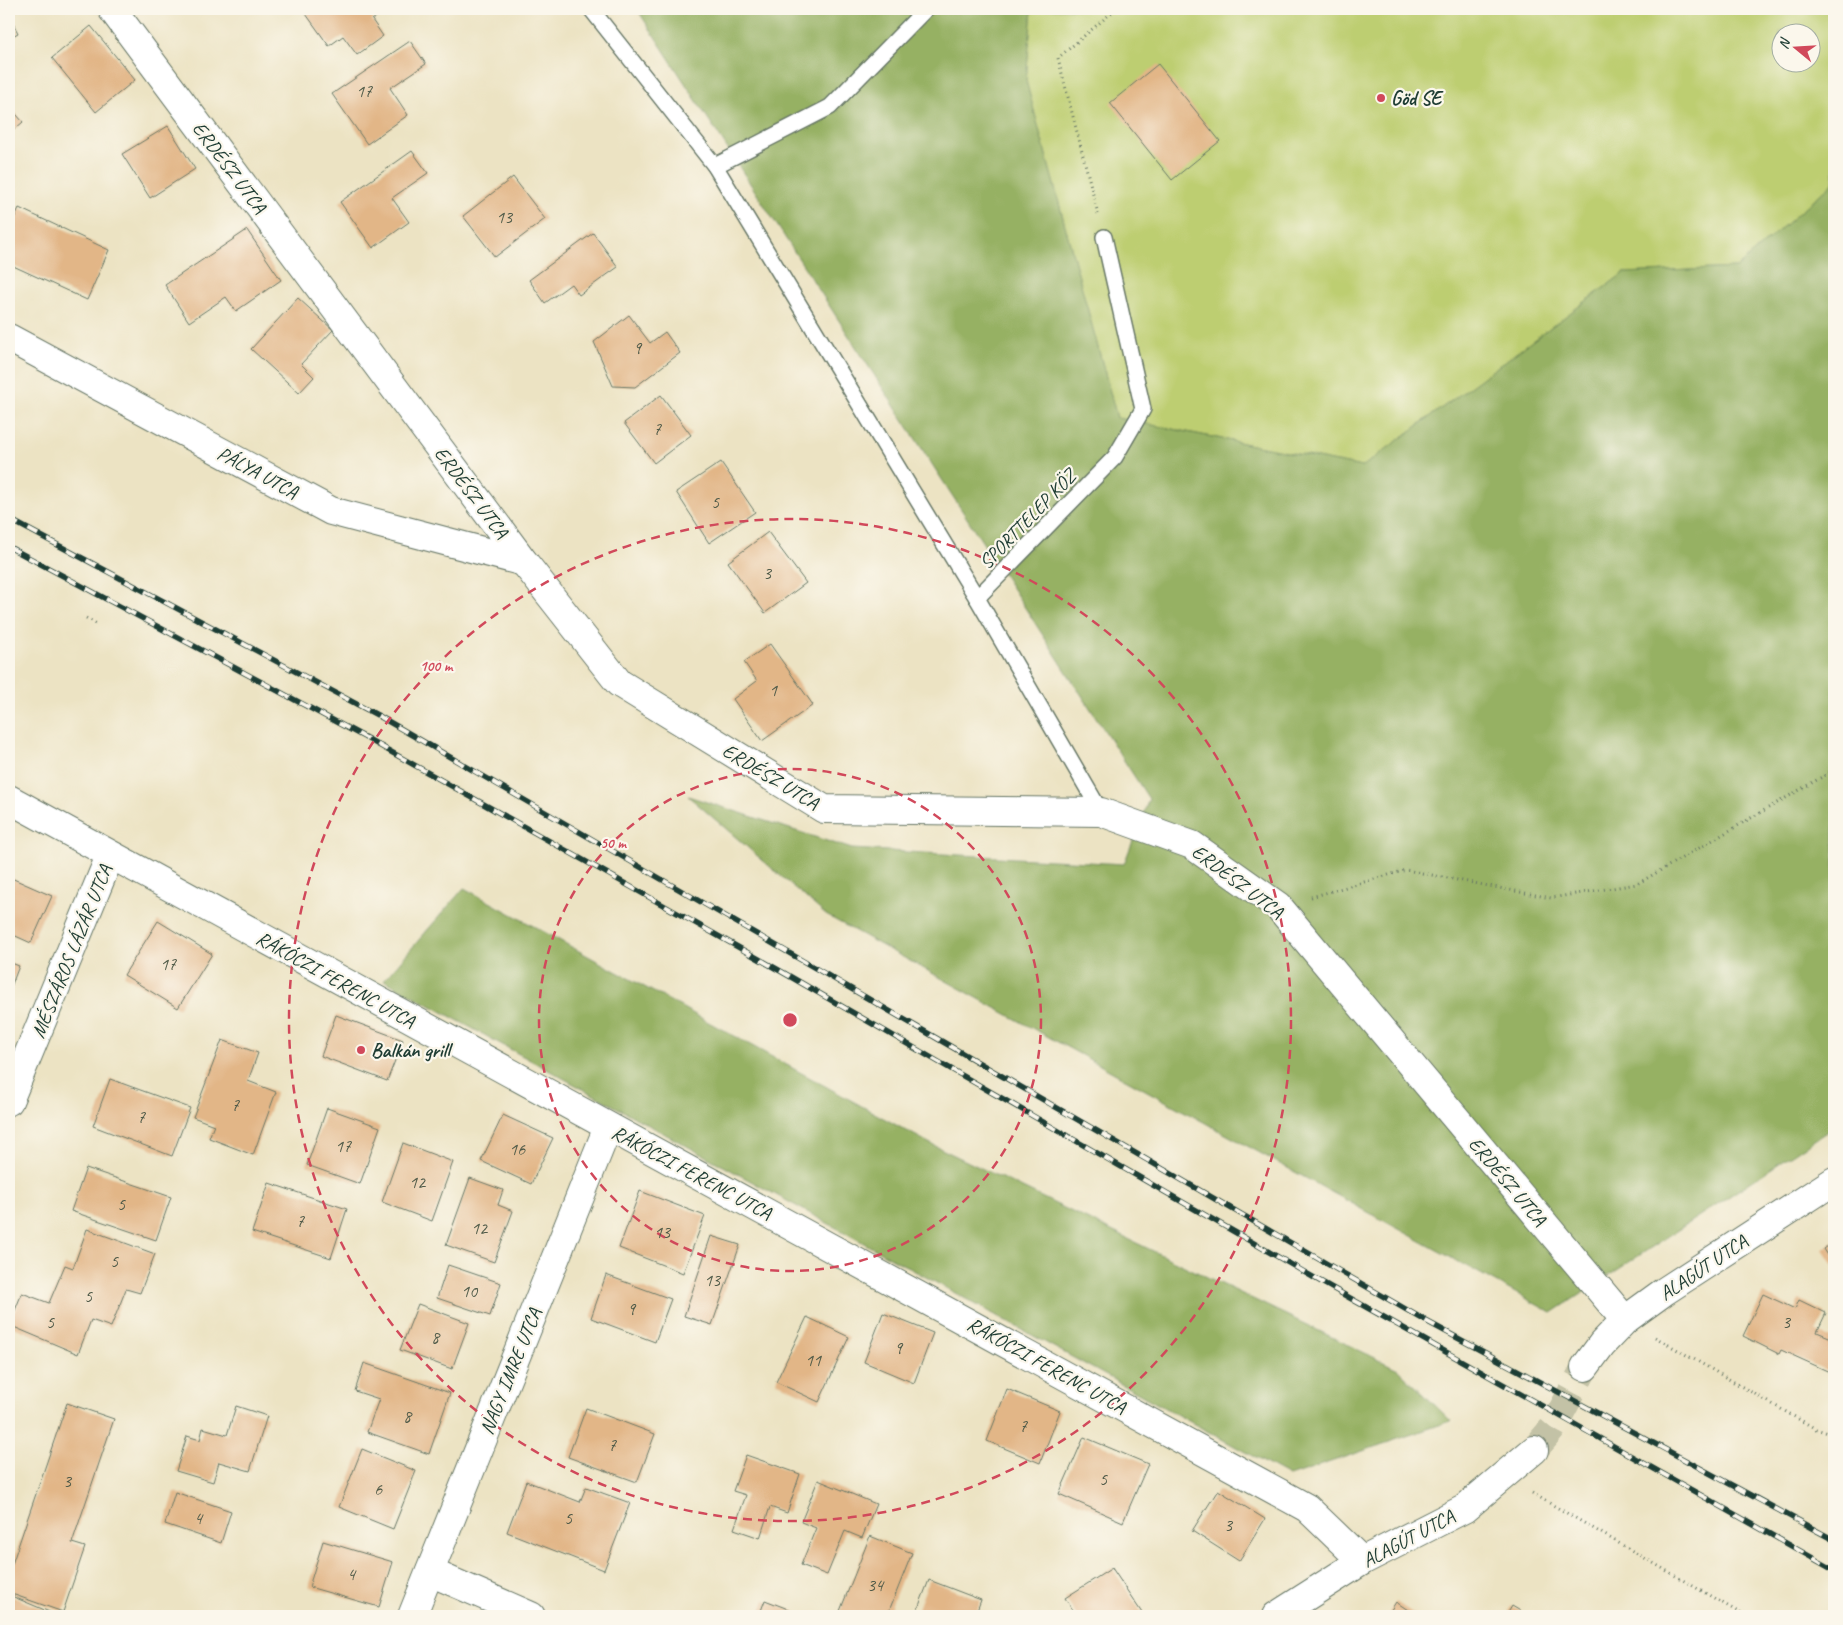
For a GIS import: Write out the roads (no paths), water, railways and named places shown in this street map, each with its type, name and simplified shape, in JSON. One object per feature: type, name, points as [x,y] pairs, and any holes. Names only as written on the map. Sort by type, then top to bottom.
[{"type":"street","name":"ERDÉSZ UTCA","points":[[112,9],[524,562],[619,683],[824,809],[1100,812],[1192,846],[1278,906],[1625,1320]]},
{"type":"street","name":"PÁLYA UTCA","points":[[9,338],[331,511],[524,562]]},
{"type":"street","name":"RÁKÓCZI FERENC UTCA","points":[[9,798],[110,856],[942,1307],[1307,1508],[1362,1561]]},
{"type":"street","name":"MÉSZÁROS LÁZÁR UTCA","points":[[9,1101],[110,856]]},
{"type":"street","name":"NAGY IMRE UTCA","points":[[412,1616],[608,1127]]},
{"type":"street","name":"ALAGÚT UTCA","points":[[1585,1367],[1602,1344],[1625,1320],[1664,1292],[1834,1180]]},
{"type":"street","name":"ALAGÚT UTCA","points":[[1276,1616],[1362,1561],[1464,1508],[1510,1472],[1534,1450]]},
{"type":"street","points":[[430,1572],[531,1616]]},
{"type":"lane","points":[[591,9],[715,166],[977,598]]},
{"type":"lane","points":[[715,166],[830,107],[926,9]]},
{"type":"lane","name":"SPORTTELEP KÖZ","points":[[1100,812],[977,598],[1115,457],[1144,409],[1104,237]]},
{"type":"tunnel","points":[[1534,1450],[1552,1429],[1585,1367]]},
{"type":"railway","points":[[9,519],[379,716],[1426,1321],[1834,1540]]},
{"type":"railway","points":[[9,547],[368,739],[784,973],[1325,1284],[1834,1570]]},
{"type":"place","name":"Göd SE","points":[[1381,98]]},
{"type":"place","name":"Balkán grill","points":[[361,1050]]}]
